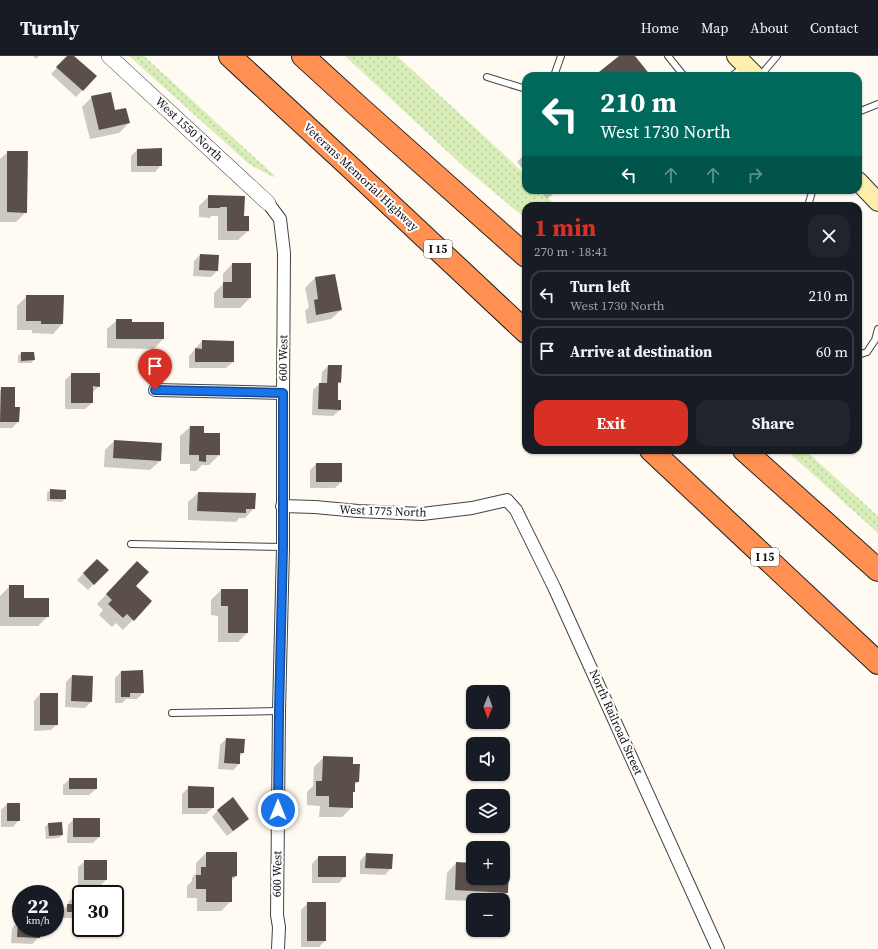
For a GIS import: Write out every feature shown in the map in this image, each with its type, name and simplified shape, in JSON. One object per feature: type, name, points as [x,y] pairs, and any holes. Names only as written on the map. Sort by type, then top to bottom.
[{"type":"highway","name":"Veterans Memorial Highway","points":[[230,56],[522,328]]},
{"type":"highway","points":[[303,56],[522,252]]},
{"type":"highway","name":"I 15","points":[[655,454],[878,663]]},
{"type":"highway","points":[[748,454],[878,570]]},
{"type":"main road","points":[[862,185],[878,201]]},
{"type":"street","name":"West 1550 North","points":[[109,56],[268,202]]},
{"type":"street","name":"600 West","points":[[268,202],[280,219],[284,253],[283,547],[279,711],[278,949]]},
{"type":"street","points":[[155,390],[283,393]]},
{"type":"street","name":"West 1775 North","points":[[282,506],[422,514],[472,508],[506,500]]},
{"type":"street","name":"North Railroad Street","points":[[506,500],[516,510],[554,586],[718,949]]},
{"type":"lane","points":[[555,72],[561,56]]},
{"type":"lane","points":[[668,56],[681,72]]},
{"type":"lane","points":[[763,72],[777,56]]},
{"type":"lane","points":[[488,77],[522,89]]},
{"type":"lane","points":[[862,110],[878,104]]},
{"type":"lane","points":[[862,353],[867,352],[875,340],[878,329]]},
{"type":"lane","points":[[131,544],[283,547]]},
{"type":"lane","points":[[172,712],[279,711]]},
{"type":"green space","points":[[129,56],[144,56],[276,177],[271,176],[249,164]]},
{"type":"green space","points":[[345,56],[397,56],[522,172],[522,194],[544,194],[552,202],[522,202],[522,216],[464,167]]},
{"type":"green space","points":[[790,454],[809,454],[878,516],[878,533]]},
{"type":"building","points":[[67,56],[74,56],[97,76],[83,91],[56,67]]},
{"type":"building","points":[[619,56],[635,56],[648,72],[599,72]]},
{"type":"building","points":[[111,92],[115,110],[126,108],[130,123],[99,130],[91,96]]},
{"type":"building","points":[[162,148],[162,166],[137,166],[137,149]]},
{"type":"building","points":[[7,151],[28,151],[27,213],[7,212]]},
{"type":"building","points":[[208,195],[245,196],[244,216],[249,216],[249,231],[227,231],[227,207],[208,208]]},
{"type":"building","points":[[200,254],[219,255],[218,271],[199,270]]},
{"type":"building","points":[[232,263],[251,263],[251,298],[223,298],[223,282],[232,282]]},
{"type":"building","points":[[335,274],[342,310],[316,315],[314,300],[318,299],[315,277]]},
{"type":"building","points":[[26,295],[64,295],[63,324],[41,324],[41,321],[26,321]]},
{"type":"building","points":[[116,319],[132,319],[132,322],[164,322],[164,339],[116,339]]},
{"type":"building","points":[[202,340],[234,341],[234,362],[195,362],[195,348],[202,349]]},
{"type":"building","points":[[21,352],[34,352],[35,360],[21,361]]},
{"type":"building","points":[[328,365],[342,365],[341,383],[338,382],[338,400],[341,400],[341,410],[318,409],[319,383],[327,383]]},
{"type":"building","points":[[71,373],[100,373],[100,387],[93,386],[93,403],[71,403]]},
{"type":"building","points":[[1,387],[15,387],[15,407],[20,407],[19,422],[0,422]]},
{"type":"building","points":[[190,426],[204,426],[204,433],[220,433],[220,455],[206,455],[206,462],[199,461],[199,455],[189,455]]},
{"type":"building","points":[[114,440],[162,443],[161,461],[113,458]]},
{"type":"building","points":[[316,463],[342,463],[342,482],[316,482]]},
{"type":"building","points":[[50,489],[66,490],[66,499],[50,499]]},
{"type":"building","points":[[198,492],[256,493],[255,509],[246,509],[246,513],[197,511]]},
{"type":"building","points":[[97,559],[109,570],[94,585],[83,573]]},
{"type":"building","points":[[137,561],[149,572],[136,586],[152,601],[134,621],[127,614],[123,618],[108,604],[112,600],[106,594]]},
{"type":"building","points":[[9,585],[24,585],[24,598],[49,598],[49,617],[9,617]]},
{"type":"building","points":[[221,589],[248,589],[248,633],[228,633],[228,606],[221,606]]},
{"type":"building","points":[[143,670],[144,693],[130,693],[130,697],[121,697],[121,671]]},
{"type":"building","points":[[72,675],[93,676],[92,702],[71,701]]},
{"type":"building","points":[[40,693],[58,693],[58,725],[40,725]]},
{"type":"building","points":[[226,738],[245,739],[244,753],[240,753],[240,764],[224,763]]},
{"type":"building","points":[[323,756],[353,757],[353,764],[360,764],[359,782],[355,782],[355,792],[353,792],[353,808],[329,807],[329,796],[316,796],[316,781],[322,781]]},
{"type":"building","points":[[69,778],[97,778],[97,789],[69,789]]},
{"type":"building","points":[[188,786],[214,787],[214,808],[188,808]]},
{"type":"building","points":[[233,797],[249,819],[233,831],[217,810]]},
{"type":"building","points":[[7,803],[20,803],[20,821],[7,821]]},
{"type":"building","points":[[73,818],[100,818],[100,837],[73,837]]},
{"type":"building","points":[[62,822],[63,835],[49,836],[48,823]]},
{"type":"building","points":[[206,852],[237,852],[237,876],[232,877],[232,902],[206,902],[206,889],[196,889],[196,875],[201,875],[201,867],[206,867]]},
{"type":"building","points":[[366,853],[393,854],[392,869],[365,868]]},
{"type":"building","points":[[318,856],[346,856],[346,877],[318,877]]},
{"type":"building","points":[[84,860],[107,860],[107,880],[84,880]]},
{"type":"building","points":[[456,862],[466,863],[466,885],[508,885],[508,893],[455,890]]},
{"type":"building","points":[[307,902],[326,902],[326,941],[307,941]]},
{"type":"building","points":[[67,904],[72,904],[72,912],[67,912]]},
{"type":"building","points":[[17,937],[40,937],[40,938]]},
{"type":"route","points":[[155,390],[283,393],[283,547],[278,810]]}]
